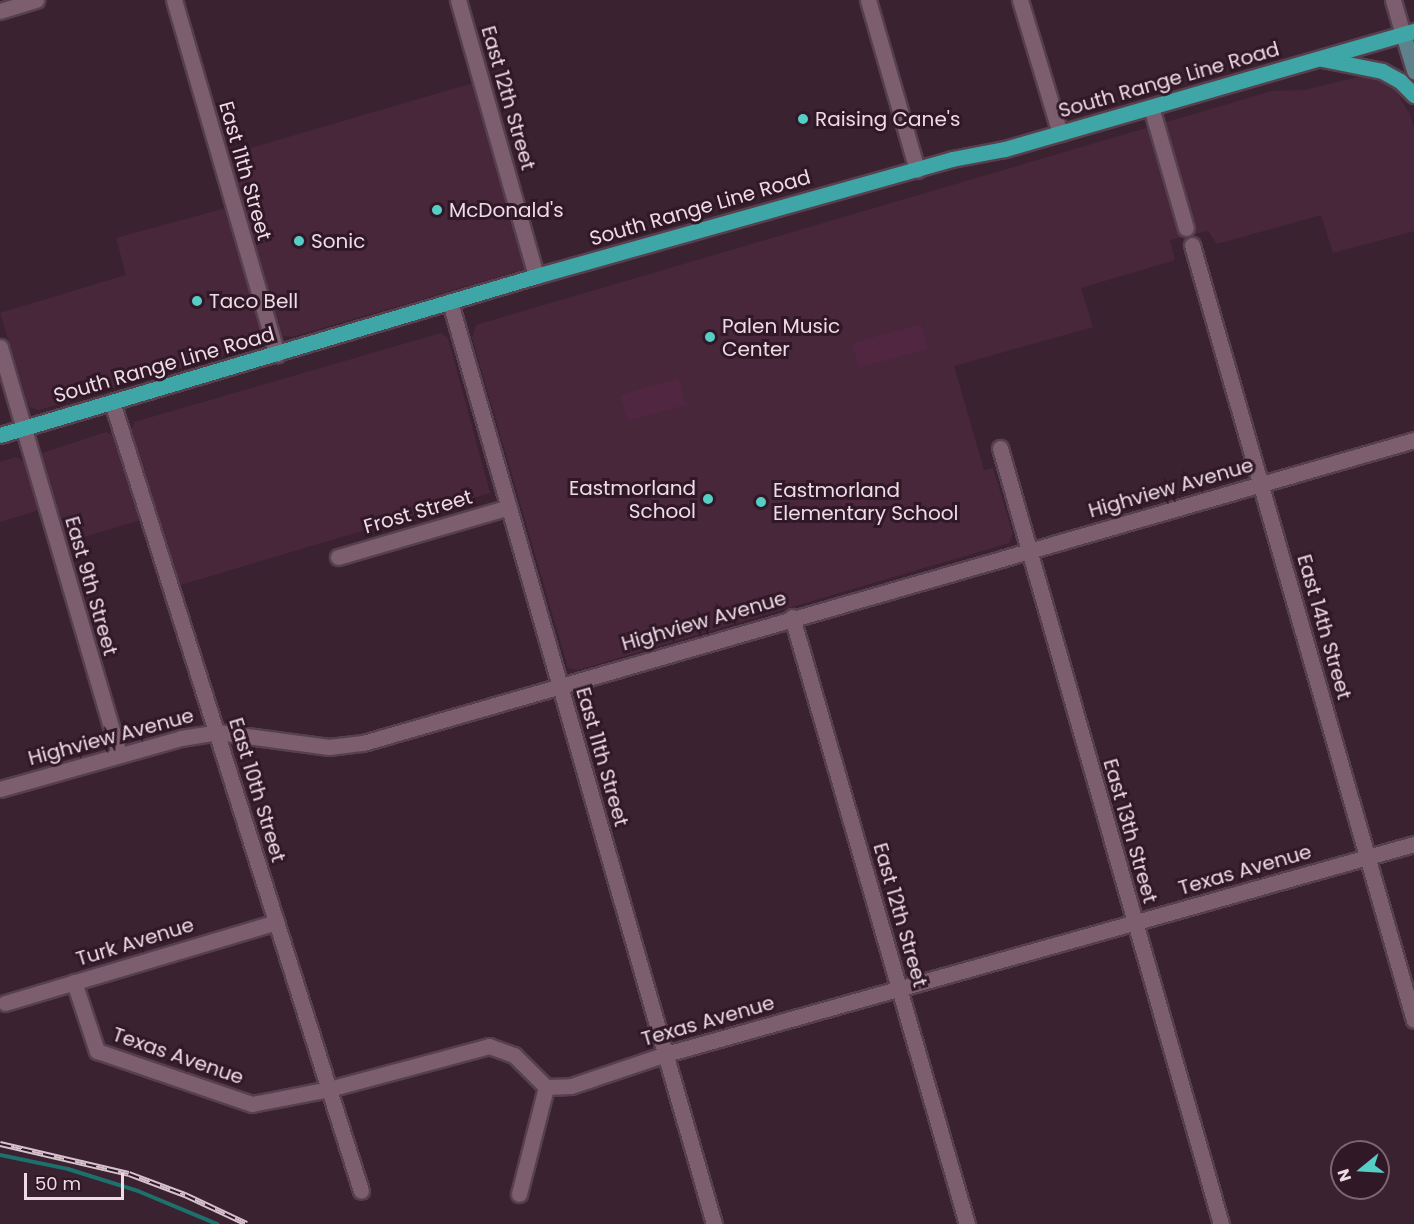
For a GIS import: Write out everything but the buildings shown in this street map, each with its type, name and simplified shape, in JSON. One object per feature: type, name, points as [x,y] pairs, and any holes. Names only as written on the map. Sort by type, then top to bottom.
[{"type":"main road","name":"South Range Line Road","points":[[0,435],[536,276],[917,170],[1060,133],[1409,32]]},
{"type":"main road","points":[[1409,32],[1414,70]]},
{"type":"main road","points":[[1319,58],[1382,71],[1400,81],[1414,95]]},
{"type":"street","points":[[0,11],[36,0]]},
{"type":"street","name":"East 11th Street","points":[[174,0],[276,354]]},
{"type":"street","name":"East 12th Street","points":[[458,0],[536,276]]},
{"type":"street","points":[[868,0],[917,170]]},
{"type":"street","points":[[1020,0],[1060,133]]},
{"type":"street","points":[[1393,0],[1409,32]]},
{"type":"street","points":[[1152,107],[1186,228]]},
{"type":"street","name":"East 14th Street","points":[[1192,246],[1414,1020]]},
{"type":"street","name":"East 11th Street","points":[[450,302],[714,1224]]},
{"type":"street","points":[[0,347],[24,428]]},
{"type":"street","name":"East 10th Street","points":[[112,402],[361,1191]]},
{"type":"street","name":"East 9th Street","points":[[24,428],[119,755]]},
{"type":"street","name":"Highview Avenue","points":[[0,789],[119,755],[216,732],[329,747],[363,743],[792,617],[1414,440]]},
{"type":"street","name":"East 13th Street","points":[[1000,448],[1221,1224]]},
{"type":"street","name":"Frost Street","points":[[338,557],[509,507]]},
{"type":"street","name":"East 12th Street","points":[[792,617],[967,1224]]},
{"type":"street","name":"Texas Avenue","points":[[74,982],[97,1051],[252,1104],[329,1089],[489,1046],[514,1055],[546,1087],[571,1086],[666,1054],[1414,844]]},
{"type":"street","name":"Turk Avenue","points":[[5,1003],[276,922]]},
{"type":"street","points":[[519,1194],[546,1087]]},
{"type":"shaded area","points":[[1365,75],[1394,87],[1414,127],[1414,231],[1333,253],[1321,215],[1217,244],[1208,231],[1170,240],[1175,260],[1081,288],[1093,327],[954,366],[984,470],[993,468],[1013,534],[1009,543],[578,670],[568,668],[472,338],[476,325],[1272,91],[1305,90]]},
{"type":"shaded area","points":[[473,83],[527,262],[525,269],[292,337],[283,336],[227,155]]},
{"type":"shaded area","points":[[226,208],[263,337],[261,344],[39,410],[29,407],[0,313],[126,275],[116,238]]},
{"type":"shaded area","points":[[921,324],[928,349],[859,368],[852,343]]},
{"type":"shaded area","points":[[441,333],[448,338],[490,493],[177,586],[130,438],[134,422]]},
{"type":"shaded area","points":[[678,378],[686,405],[628,421],[620,395]]},
{"type":"shaded area","points":[[106,432],[116,436],[144,519],[67,542],[42,453]]},
{"type":"shaded area","points":[[16,457],[25,462],[39,510],[0,522],[0,462]]},
{"type":"shaded area","points":[[842,497],[867,498],[867,520],[841,519]]},
{"type":"waterway","points":[[0,1155],[68,1169],[138,1191],[217,1224]]},
{"type":"railway","points":[[0,1144],[129,1174],[185,1195],[247,1224]]},
{"type":"place","name":"Raising Cane's","points":[[803,119]]},
{"type":"place","name":"McDonald's","points":[[437,210]]},
{"type":"place","name":"Sonic","points":[[299,241]]},
{"type":"place","name":"Taco Bell","points":[[197,301]]},
{"type":"place","name":"Palen Music Center","points":[[710,337]]},
{"type":"place","name":"Eastmorland School","points":[[708,499]]},
{"type":"place","name":"Eastmorland Elementary School","points":[[761,502]]}]
